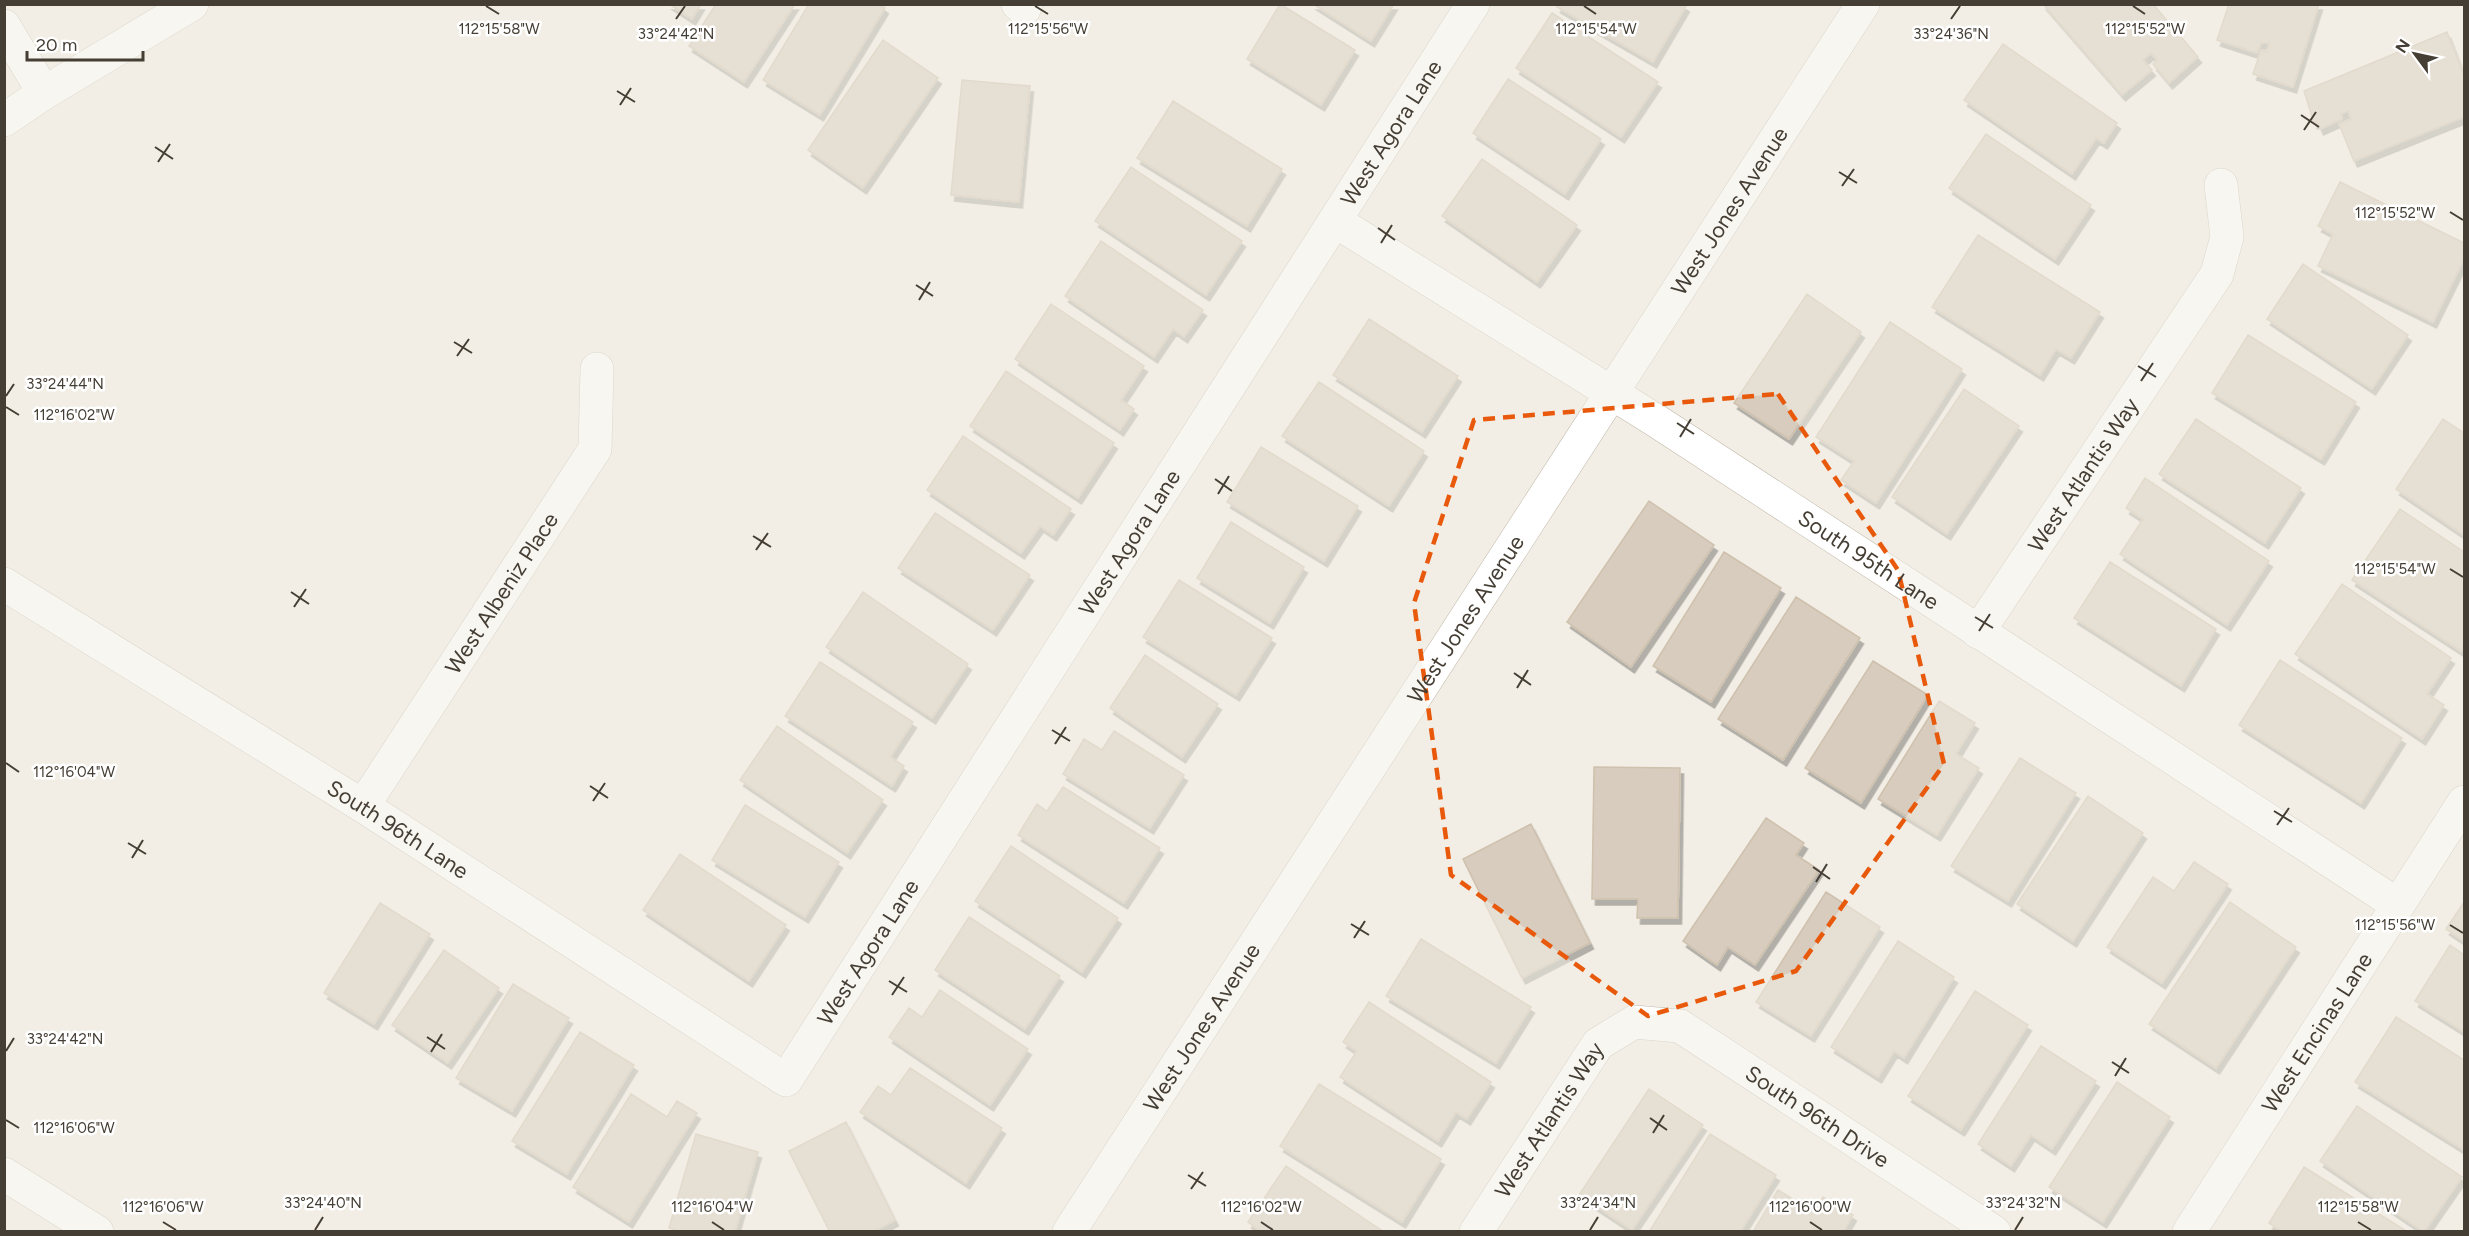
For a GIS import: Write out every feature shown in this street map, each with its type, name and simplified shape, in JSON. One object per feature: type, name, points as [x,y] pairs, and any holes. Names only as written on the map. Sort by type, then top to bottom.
[{"type":"street","points":[[4,120],[44,93],[192,4]]},
{"type":"street","name":"West Agora Lane","points":[[786,1080],[1473,4]]},
{"type":"street","name":"West Jones Avenue","points":[[1069,1232],[1863,4]]},
{"type":"street","points":[[4,26],[44,93]]},
{"type":"street","name":"West Atlantis Way","points":[[1978,632],[2217,274],[2228,237],[2221,186]]},
{"type":"street","name":"South 95th Lane","points":[[1335,221],[1611,393],[2398,905]]},
{"type":"street","name":"West Albeniz Place","points":[[363,806],[595,450],[597,369]]},
{"type":"street","name":"South 96th Lane","points":[[4,585],[363,806],[786,1080]]},
{"type":"street","name":"West Encinas Lane","points":[[2188,1232],[2464,802]]},
{"type":"street","name":"West Atlantis Way","points":[[1476,1232],[1598,1044],[1634,1022]]},
{"type":"street","name":"South 96th Drive","points":[[1634,1022],[1680,1026],[1994,1232]]},
{"type":"street","points":[[4,1174],[97,1232]]},
{"type":"highlighted area","points":[[1778,394],[1898,570],[1944,764],[1796,971],[1648,1016],[1451,875],[1414,603],[1474,420]]},
{"type":"building","points":[[669,4],[701,4],[692,19]]},
{"type":"building","points":[[716,4],[795,4],[744,82],[689,46]]},
{"type":"building","points":[[809,4],[880,4],[885,8],[820,115],[763,80]]},
{"type":"building","points":[[1280,4],[1355,50],[1321,105],[1247,59]]},
{"type":"building","points":[[1313,4],[1394,4],[1371,41]]},
{"type":"building","points":[[1558,4],[1683,4],[1686,6],[1653,62],[1557,7]]},
{"type":"building","points":[[2043,4],[2153,4],[2198,57],[2169,83],[2153,64],[2157,60],[2151,53],[2143,60],[2152,70],[2122,95]]},
{"type":"building","points":[[2229,4],[2319,4],[2293,87],[2253,74],[2261,50],[2267,52],[2269,43],[2261,43],[2257,53],[2217,40]]},
{"type":"building","points":[[1552,13],[1658,82],[1621,137],[1516,68]]},
{"type":"building","points":[[2447,32],[2464,76],[2464,117],[2354,161],[2339,124],[2351,119],[2348,111],[2341,114],[2342,119],[2320,129],[2317,122],[2314,123],[2304,91]]},
{"type":"building","points":[[883,40],[938,78],[863,188],[808,150]]},
{"type":"building","points":[[2003,44],[2117,123],[2104,143],[2096,138],[2072,174],[1964,100]]},
{"type":"building","points":[[1508,79],[1601,139],[1565,194],[1473,133]]},
{"type":"building","points":[[962,80],[1030,86],[1019,202],[951,195]]},
{"type":"building","points":[[1173,101],[1282,169],[1247,226],[1137,158]]},
{"type":"building","points":[[1986,134],[2091,205],[2055,259],[1949,188]]},
{"type":"building","points":[[1482,159],[1577,225],[1537,282],[1442,216]]},
{"type":"building","points":[[1131,167],[1242,241],[1206,295],[1095,221]]},
{"type":"building","points":[[2340,182],[2464,243],[2464,259],[2433,322],[2318,266],[2333,234],[2318,226]]},
{"type":"building","points":[[1978,235],[2100,312],[2071,358],[2056,349],[2040,375],[1932,307]]},
{"type":"building","points":[[1101,241],[1203,310],[1184,337],[1173,329],[1154,357],[1065,296]]},
{"type":"building","points":[[2303,264],[2408,335],[2372,389],[2267,319]]},
{"type":"building","points":[[1807,294],[1861,332],[1789,439],[1734,403]]},
{"type":"building","points":[[1051,304],[1144,366],[1121,400],[1134,409],[1120,430],[1015,359]]},
{"type":"building","points":[[1369,319],[1458,376],[1422,432],[1333,375]]},
{"type":"building","points":[[1890,322],[1962,369],[1876,503],[1841,480],[1854,461],[1816,437]]},
{"type":"building","points":[[2248,335],[2356,402],[2321,459],[2212,393]]},
{"type":"building","points":[[1006,371],[1114,443],[1078,498],[970,426]]},
{"type":"building","points":[[1319,382],[1424,451],[1389,506],[1282,436]]},
{"type":"building","points":[[1964,389],[2019,426],[1947,534],[1892,497]]},
{"type":"building","points":[[2196,419],[2301,488],[2265,543],[2159,474]]},
{"type":"building","points":[[2443,419],[2464,433],[2464,535],[2396,489]]},
{"type":"building","points":[[963,436],[1071,509],[1053,535],[1040,526],[1021,553],[927,490]]},
{"type":"building","points":[[1261,447],[1358,506],[1324,561],[1227,502]]},
{"type":"building","points":[[2145,478],[2269,561],[2227,625],[2120,554],[2143,519],[2126,508]]},
{"type":"building","points":[[1649,501],[1714,545],[1631,667],[1567,622]]},
{"type":"building","points":[[2400,509],[2464,552],[2464,646],[2461,651],[2352,580]]},
{"type":"building","points":[[935,513],[1030,575],[993,630],[898,568]]},
{"type":"building","points":[[1231,522],[1304,567],[1270,623],[1197,578]]},
{"type":"building","points":[[1724,552],[1781,588],[1711,702],[1653,666]]},
{"type":"building","points":[[2110,562],[2216,629],[2181,686],[2074,618]]},
{"type":"building","points":[[1179,580],[1272,638],[1236,695],[1143,637]]},
{"type":"building","points":[[2342,584],[2451,658],[2427,694],[2444,705],[2422,739],[2295,654]]},
{"type":"building","points":[[863,592],[968,664],[932,718],[826,647]]},
{"type":"building","points":[[1796,597],[1860,638],[1783,760],[1718,719]]},
{"type":"building","points":[[1145,655],[1218,704],[1182,757],[1110,708]]},
{"type":"building","points":[[2280,660],[2402,738],[2361,803],[2239,725]]},
{"type":"building","points":[[1873,661],[1928,695],[1861,803],[1805,768]]},
{"type":"building","points":[[820,662],[913,722],[890,757],[904,766],[892,786],[785,716]]},
{"type":"building","points":[[1939,701],[1975,723],[1956,754],[1979,768],[1937,835],[1878,799]]},
{"type":"building","points":[[777,726],[883,800],[847,853],[740,780]]},
{"type":"building","points":[[1114,731],[1184,775],[1150,828],[1063,774],[1084,739],[1102,750]]},
{"type":"building","points":[[2020,758],[2076,793],[2008,901],[1951,866]]},
{"type":"building","points":[[1594,767],[1680,768],[1678,918],[1637,918],[1638,899],[1592,899]]},
{"type":"building","points":[[1063,787],[1160,848],[1124,903],[1018,835],[1037,804],[1047,811]]},
{"type":"building","points":[[2088,796],[2143,833],[2073,941],[2017,904]]},
{"type":"building","points":[[745,805],[839,862],[805,917],[712,860]]},
{"type":"building","points":[[1766,818],[1804,843],[1796,855],[1819,870],[1755,965],[1728,947],[1717,965],[1683,941]]},
{"type":"building","points":[[1531,824],[1590,943],[1522,978],[1463,859]]},
{"type":"building","points":[[1011,846],[1118,918],[1082,972],[975,901]]},
{"type":"building","points":[[680,854],[786,925],[749,981],[643,910]]},
{"type":"building","points":[[2194,862],[2228,884],[2162,983],[2107,947],[2153,877],[2174,891]]},
{"type":"building","points":[[1826,892],[1880,927],[1811,1036],[1756,1002]]},
{"type":"building","points":[[2230,902],[2296,947],[2216,1068],[2149,1024]]},
{"type":"building","points":[[2464,902],[2464,941],[2446,929]]},
{"type":"building","points":[[380,903],[430,934],[374,1024],[324,993]]},
{"type":"building","points":[[969,917],[1060,976],[1025,1029],[935,970]]},
{"type":"building","points":[[1421,939],[1531,1007],[1496,1063],[1386,996]]},
{"type":"building","points":[[1898,941],[1954,977],[1904,1058],[1894,1051],[1878,1077],[1831,1047]]},
{"type":"building","points":[[2450,945],[2464,955],[2464,1032],[2415,1001]]},
{"type":"building","points":[[444,950],[499,988],[448,1063],[392,1025]]},
{"type":"building","points":[[513,984],[569,1018],[512,1111],[456,1078]]},
{"type":"building","points":[[940,990],[1028,1049],[990,1105],[889,1037],[909,1008],[922,1017]]},
{"type":"building","points":[[1975,991],[2028,1025],[1961,1130],[1908,1096]]},
{"type":"building","points":[[1369,1002],[1491,1082],[1467,1119],[1456,1112],[1438,1141],[1340,1077],[1357,1051],[1343,1042]]},
{"type":"building","points":[[2396,1017],[2464,1060],[2464,1150],[2355,1082]]},
{"type":"building","points":[[580,1032],[634,1065],[567,1174],[512,1141]]},
{"type":"building","points":[[2041,1046],[2096,1081],[2052,1149],[2031,1135],[2011,1166],[1978,1144]]},
{"type":"building","points":[[910,1068],[1002,1128],[966,1183],[860,1112],[878,1086],[891,1095]]},
{"type":"building","points":[[2117,1082],[2170,1117],[2103,1222],[2049,1187]]},
{"type":"building","points":[[1319,1084],[1441,1159],[1402,1222],[1280,1146]]},
{"type":"building","points":[[1649,1089],[1703,1125],[1632,1230],[1579,1195]]},
{"type":"building","points":[[631,1094],[667,1117],[677,1101],[697,1113],[629,1222],[573,1187]]},
{"type":"building","points":[[2357,1106],[2462,1177],[2424,1232],[2320,1161]]},
{"type":"building","points":[[846,1122],[895,1220],[873,1232],[830,1232],[789,1151]]},
{"type":"building","points":[[696,1134],[758,1152],[735,1232],[681,1232],[669,1228]]},
{"type":"building","points":[[1710,1134],[1776,1175],[1740,1232],[1649,1232]]},
{"type":"building","points":[[1286,1166],[1384,1232],[1262,1232],[1248,1222]]},
{"type":"building","points":[[2304,1167],[2408,1232],[2283,1232],[2269,1223]]},
{"type":"building","points":[[1778,1190],[1814,1212],[1823,1197],[1853,1215],[1843,1232],[1753,1232]]}]
